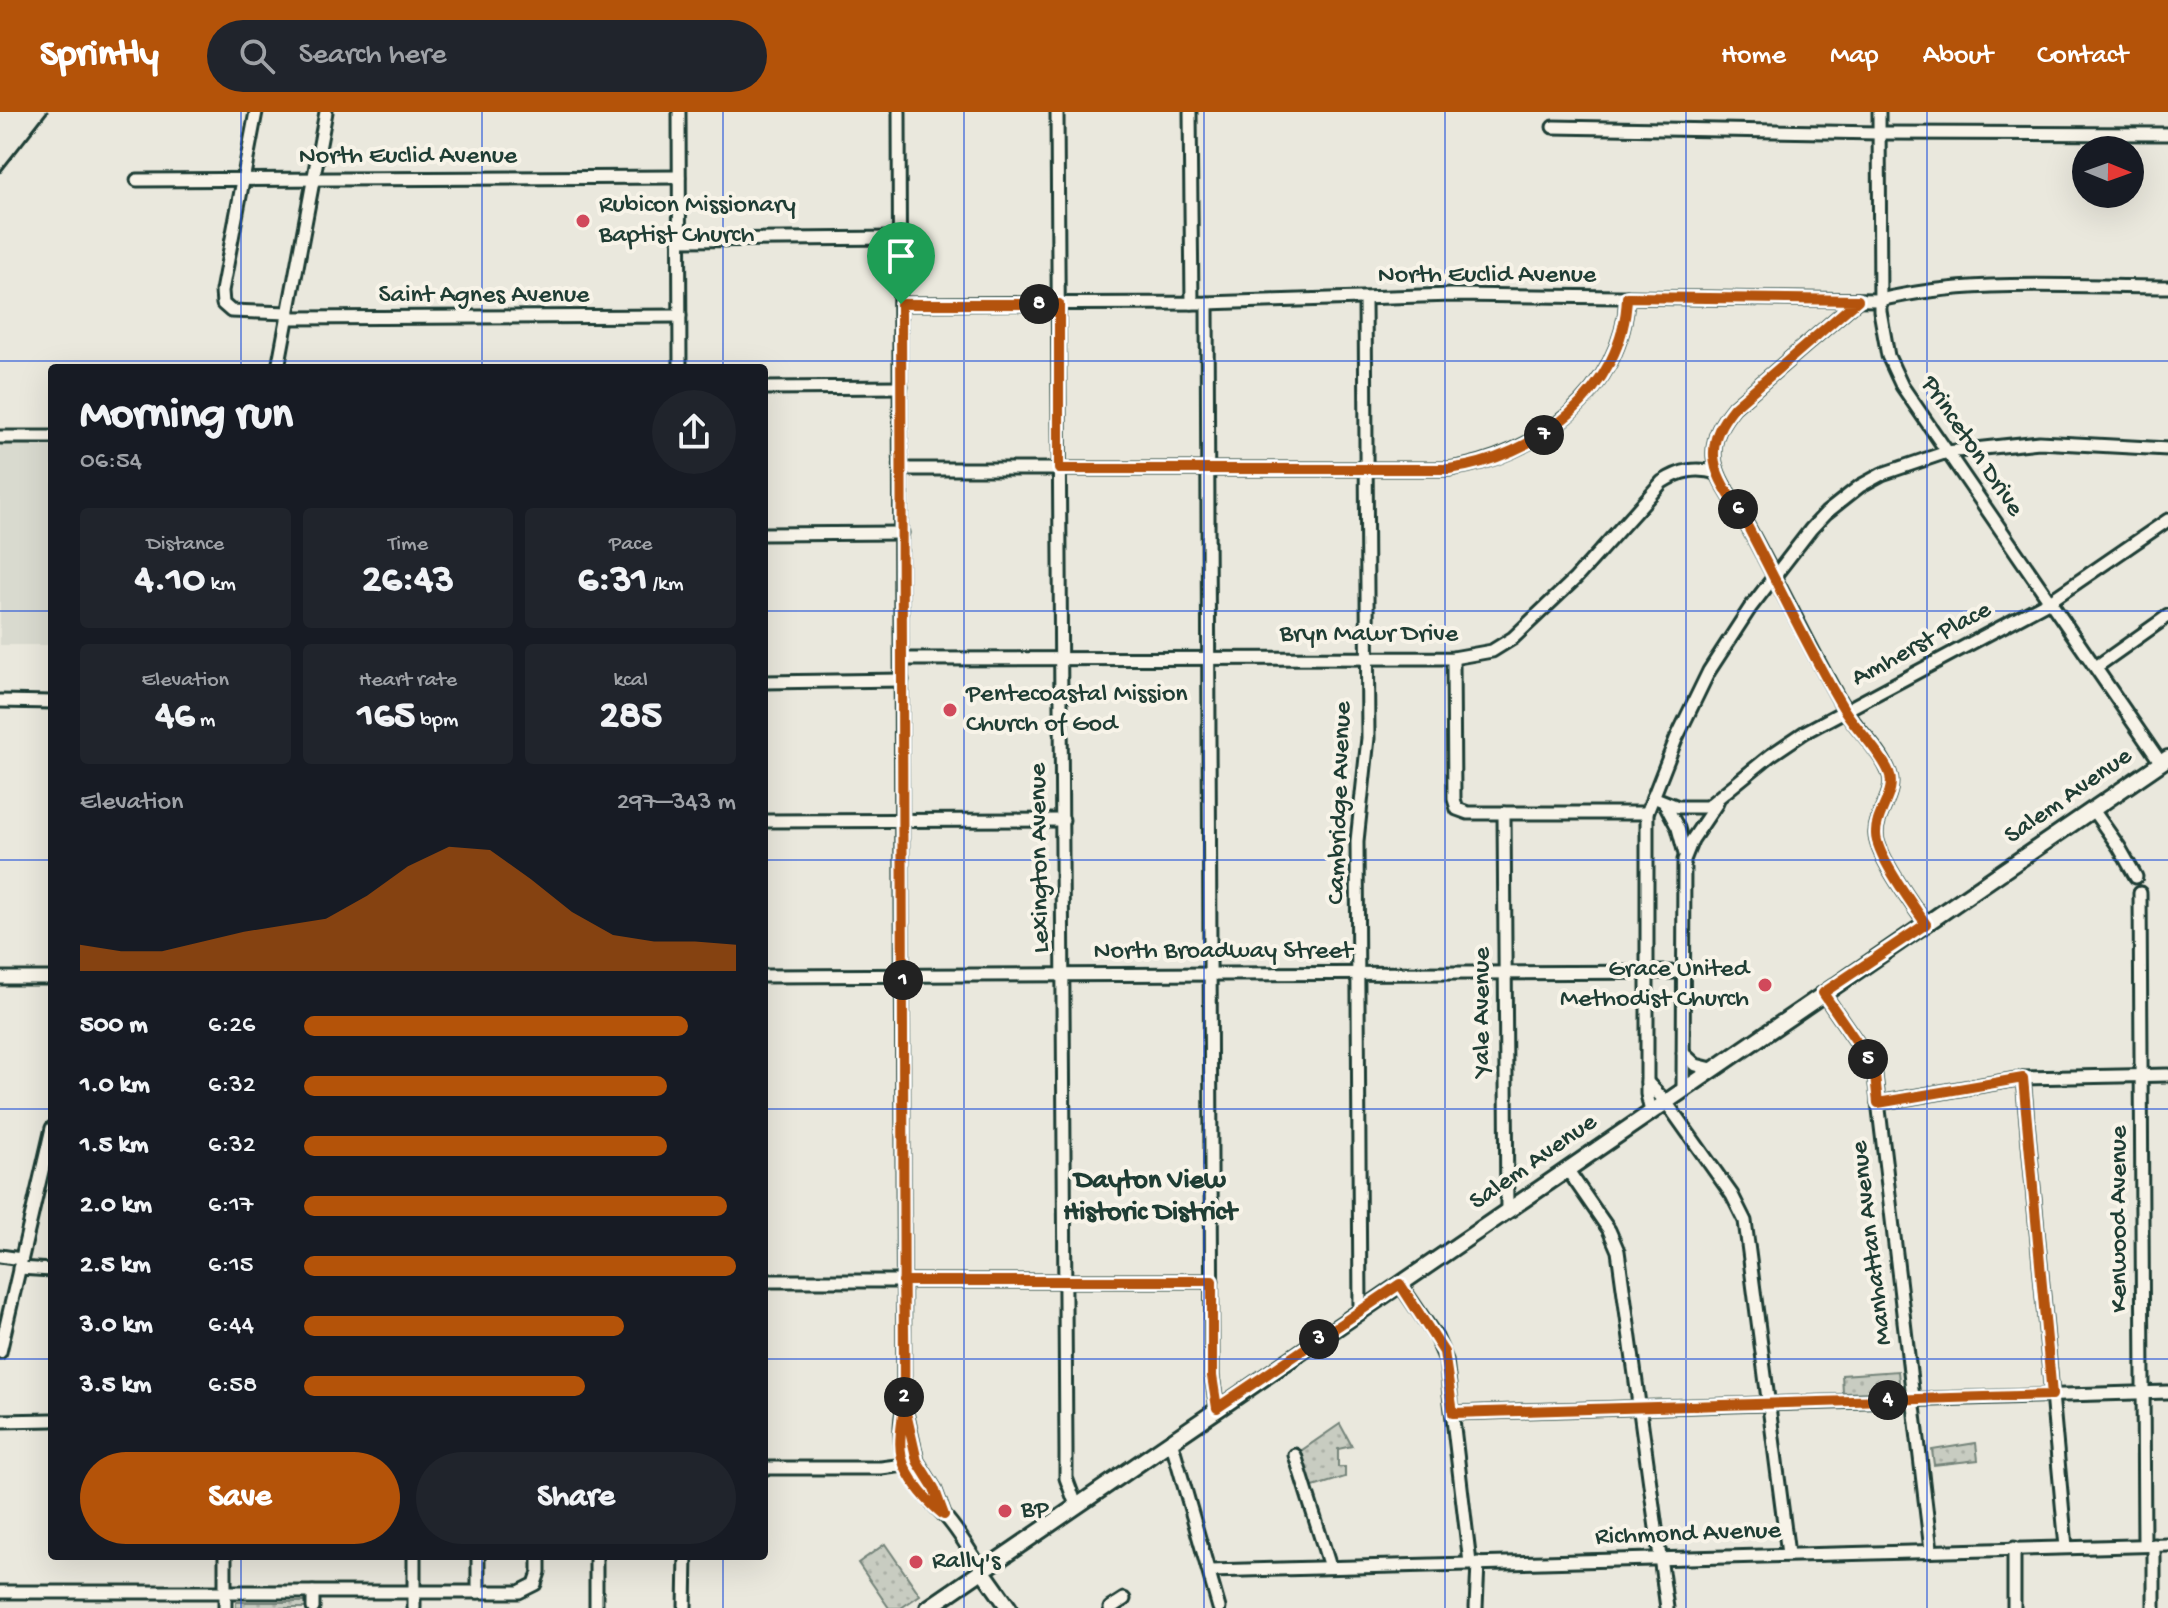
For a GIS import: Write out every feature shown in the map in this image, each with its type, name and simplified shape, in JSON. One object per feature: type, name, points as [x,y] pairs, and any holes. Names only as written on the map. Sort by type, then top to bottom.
[{"type":"main road","name":"Salem Avenue","points":[[928,1608],[2165,761]]},
{"type":"main road","points":[[982,1570],[1009,1608]]},
{"type":"street","points":[[244,180],[256,112]]},
{"type":"street","points":[[279,364],[326,112]]},
{"type":"street","points":[[679,112],[680,364]]},
{"type":"street","points":[[899,112],[904,1404],[900,1425],[904,1465],[931,1505],[944,1515]]},
{"type":"street","name":"Lexington Avenue","points":[[1057,112],[1066,1478],[1076,1505]]},
{"type":"street","points":[[1190,112],[1192,303]]},
{"type":"street","name":"Princeton Drive","points":[[1879,112],[1880,300],[1885,343],[1895,372],[2050,601],[2165,761]]},
{"type":"street","points":[[1553,127],[2168,134]]},
{"type":"street","name":"North Euclid Avenue","points":[[137,180],[679,177]]},
{"type":"street","name":"Saint Agnes Avenue","points":[[244,180],[222,291],[223,304],[231,311],[289,315],[680,316]]},
{"type":"street","points":[[679,240],[900,238]]},
{"type":"street","name":"North Euclid Avenue","points":[[901,304],[1207,303],[1452,295],[1880,300],[1927,289],[1962,286],[2168,287]]},
{"type":"street","points":[[901,469],[1449,469],[1476,465],[1508,454],[1538,438],[1573,411],[1603,371],[1621,330],[1627,297]]},
{"type":"street","name":"Cambridge Avenue","points":[[1360,1310],[1357,841],[1367,762],[1365,299]]},
{"type":"street","points":[[1858,300],[1734,407],[1723,420],[1715,438],[1714,458],[1717,473],[1845,710],[1888,770],[1891,785],[1876,826],[1877,842],[1926,924]]},
{"type":"street","points":[[1207,303],[1212,1376],[1217,1408]]},
{"type":"street","points":[[768,388],[901,387]]},
{"type":"street","points":[[0,437],[48,437]]},
{"type":"street","points":[[1651,1112],[1647,1082],[1647,813],[1676,739],[1709,671],[1773,578],[1818,521],[1841,499],[1882,474],[1947,452],[2039,442],[2168,449]]},
{"type":"street","name":"Bryn Mawr Drive","points":[[902,659],[1453,658],[1482,654],[1508,642],[1575,579],[1662,482],[1691,470],[1704,469],[1717,473]]},
{"type":"street","name":"Amherst Place","points":[[1653,797],[1690,809],[1707,807],[1771,755],[1845,710],[2050,601],[2168,520]]},
{"type":"street","points":[[768,534],[902,533]]},
{"type":"street","points":[[2096,667],[2168,616]]},
{"type":"street","points":[[1453,658],[1454,802],[1457,809],[1489,813],[1647,813]]},
{"type":"street","points":[[768,682],[902,680]]},
{"type":"street","points":[[0,701],[48,702]]},
{"type":"street","points":[[1685,855],[1719,799]]},
{"type":"street","points":[[1665,803],[1678,828],[1685,855],[1683,1089]]},
{"type":"street","points":[[2093,810],[2136,877]]},
{"type":"street","name":"Yale Avenue","points":[[1504,813],[1507,1211]]},
{"type":"street","points":[[768,821],[1063,820]]},
{"type":"street","name":"Kenwood Avenue","points":[[2140,893],[2143,1392],[2154,1608]]},
{"type":"street","name":"North Broadway Street","points":[[768,976],[1682,972]]},
{"type":"street","points":[[0,978],[48,978]]},
{"type":"street","name":"Manhattan Avenue","points":[[1823,993],[1874,1067],[1931,1550]]},
{"type":"street","points":[[1683,1053],[1696,1065],[1712,1069]]},
{"type":"street","points":[[1878,1103],[2023,1078],[2168,1075]]},
{"type":"street","points":[[2023,1078],[2066,1547]]},
{"type":"street","points":[[1647,1082],[1666,1102],[1732,1195],[1745,1221],[1788,1554]]},
{"type":"street","points":[[0,1352],[48,1145]]},
{"type":"street","points":[[1567,1169],[1615,1242],[1667,1608]]},
{"type":"street","points":[[0,1256],[48,1269]]},
{"type":"street","points":[[768,1281],[1212,1281]]},
{"type":"street","points":[[1400,1284],[1444,1352],[1474,1563],[1476,1608]]},
{"type":"street","points":[[1453,1413],[2168,1392]]},
{"type":"street","points":[[904,1404],[917,1461],[934,1488],[944,1515],[982,1570]]},
{"type":"street","points":[[0,1421],[48,1420]]},
{"type":"street","points":[[1171,1440],[1219,1608]]},
{"type":"street","points":[[1295,1455],[1330,1567]]},
{"type":"street","points":[[768,1468],[881,1468],[904,1465]]},
{"type":"street","name":"Richmond Avenue","points":[[1210,1571],[2168,1545]]},
{"type":"street","points":[[2014,1548],[2014,1608]]},
{"type":"street","points":[[225,1560],[225,1608]]},
{"type":"street","points":[[414,1560],[414,1608]]},
{"type":"street","points":[[478,1560],[478,1592]]},
{"type":"street","points":[[0,1592],[519,1592],[535,1584],[539,1560]]},
{"type":"street","points":[[596,1560],[596,1608]]},
{"type":"street","points":[[685,1608],[686,1560]]},
{"type":"street","points":[[313,1592],[313,1608]]},
{"type":"street","points":[[1110,1608],[1124,1599]]},
{"type":"shaded area","points":[[0,437],[48,437],[48,645],[0,645]]},
{"type":"shaded area","points":[[1898,1371],[1900,1391],[1843,1393],[1842,1375]]},
{"type":"shaded area","points":[[1340,1424],[1352,1446],[1338,1449],[1338,1467],[1345,1467],[1345,1477],[1307,1489],[1295,1455]]},
{"type":"shaded area","points":[[1976,1443],[1978,1460],[1934,1465],[1932,1450]]},
{"type":"shaded area","points":[[885,1544],[920,1595],[901,1608],[889,1608],[858,1563]]},
{"type":"shaded area","points":[[236,1602],[308,1602],[308,1608],[236,1608]]},
{"type":"railway","points":[[0,172],[47,112]]},
{"type":"place","name":"Rubicon Missionary Baptist Church","points":[[583,221]]},
{"type":"place","name":"Pentecoastal Mission Church of God","points":[[950,710]]},
{"type":"place","name":"Grace United Methodist Church","points":[[1765,985]]},
{"type":"place","name":"BP","points":[[1005,1511]]},
{"type":"place","name":"Rally's","points":[[916,1562]]},
{"type":"district","name":"Dayton View Historic District","points":[[1150,1197]]},
{"type":"route","points":[[901,304],[903,1281],[904,1404],[917,1461],[934,1488],[944,1515],[931,1505],[904,1465],[901,1447],[900,1425],[904,1404],[904,1343],[903,1281],[1212,1281],[1212,1376],[1217,1408],[1400,1284],[1444,1352],[1453,1413],[2052,1395],[2023,1078],[1878,1103],[1874,1067],[1823,993],[1926,924],[1877,842],[1876,826],[1891,785],[1888,770],[1845,710],[1717,473],[1714,458],[1715,438],[1723,420],[1734,407],[1858,300],[1627,297],[1627,309],[1609,360],[1573,411],[1549,432],[1518,450],[1476,465],[1449,469],[1059,469],[1059,304],[901,304]]}]
